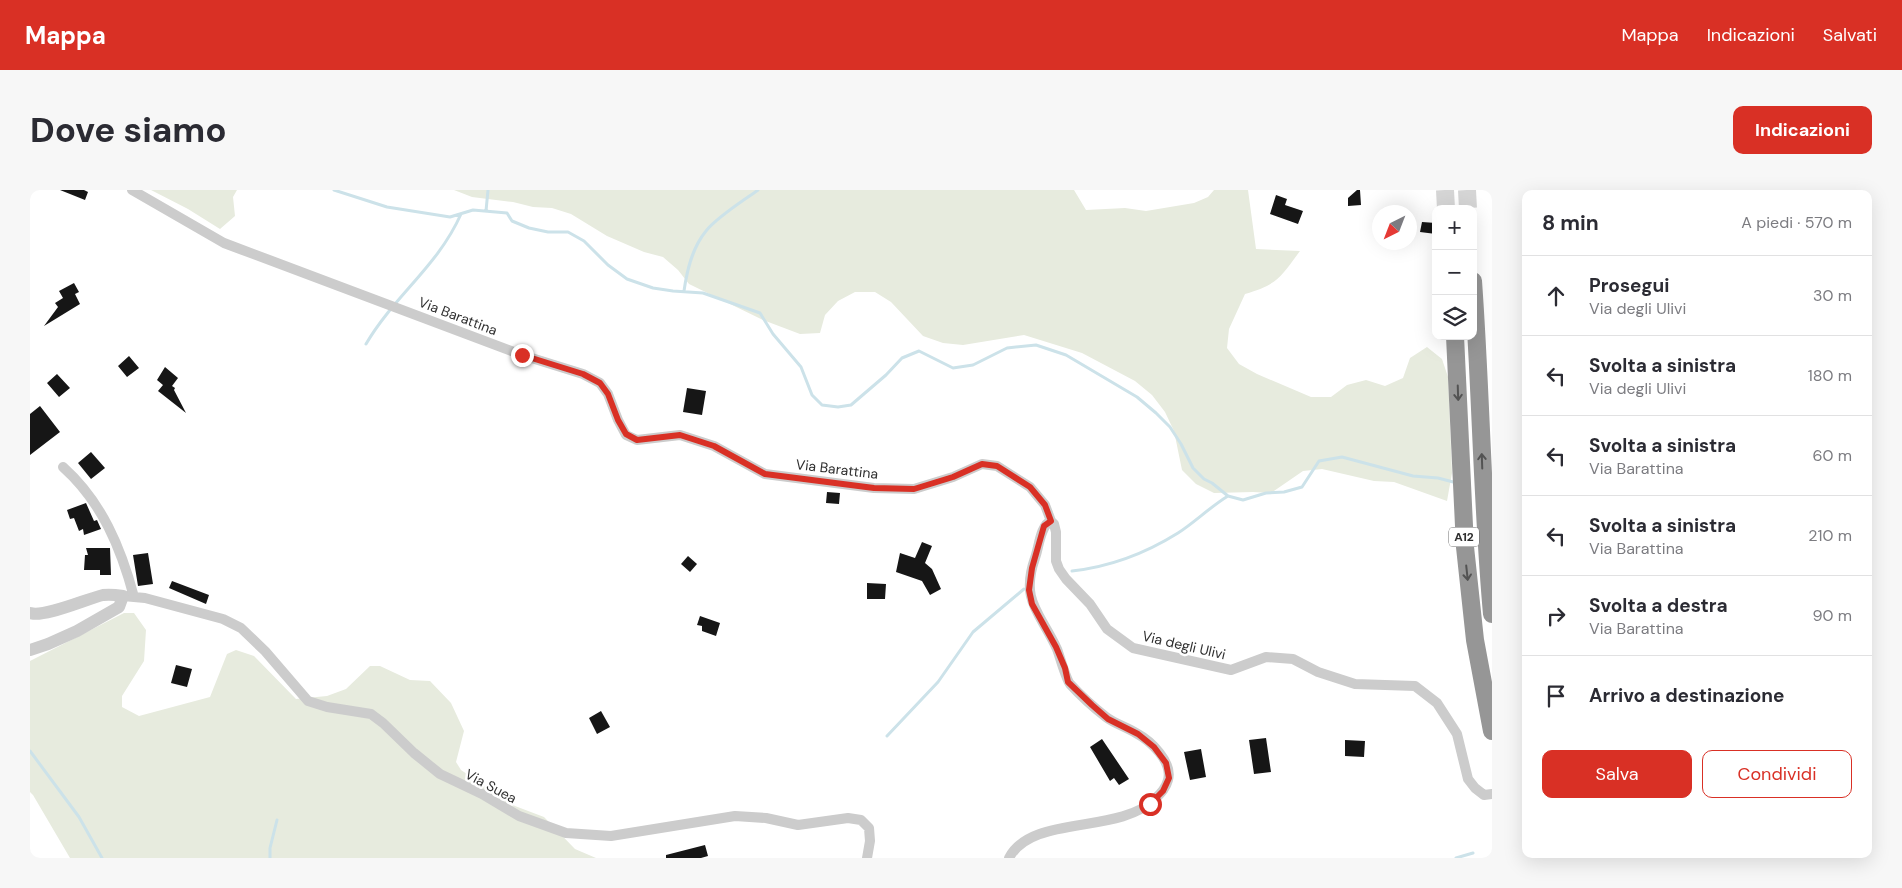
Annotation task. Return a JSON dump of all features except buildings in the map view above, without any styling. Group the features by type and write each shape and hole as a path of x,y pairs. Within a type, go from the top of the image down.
{"highway":[{"name":"A12","path":"1474,295 1478,340 1486,544 1492,614"},
{"name":"A12","path":"1456,340 1464,547 1475,640 1492,729"}],"street":[{"name":"Via Barattina","path":"132,190 224,244 522,355 583,374 600,383 608,394 618,420 626,434 637,440 680,435 714,446 765,474 874,488 914,489 953,477 982,464 997,466 1030,487 1045,505 1051,521"},
{"path":"63,467 82,485 101,512 117,544 129,597"},
{"name":"Via degli Ulivi","path":"1051,521 1056,532 1056,561 1059,569 1090,604 1107,629 1133,648 1232,670 1266,657 1293,659 1318,672 1355,684 1415,686 1436,703 1457,734 1468,779 1484,795 1492,794"},
{"path":"1009,858 1013,851 1027,840 1045,832 1130,815 1150,804 1163,791 1169,778 1166,763 1154,747 1138,734 1103,714 1068,682 1065,668 1056,647 1032,604 1029,590 1032,568 1044,526 1051,521"},
{"path":"30,612 35,614 49,613 63,606 106,594 129,597"},
{"path":"30,650 69,634 119,607 129,597"},
{"name":"Via Suea","path":"129,597 145,598 222,619 241,628 265,651 308,701 327,707 371,714 384,723 414,753 440,774 482,794 519,816 566,833 610,836 735,816 766,818 798,825 848,818 861,820 869,828 870,841 867,858"}],"shaded area":[{"path":"151,190 237,190 233,197 235,216 220,229 188,209"},
{"path":"454,190 1074,190 1086,210 1125,208 1146,211 1194,203 1208,197 1214,190 1248,190 1256,249 1300,251 1283,274 1272,283 1245,294 1229,329 1227,348 1239,364 1257,374 1311,397 1331,397 1347,385 1366,380 1385,386 1403,378 1410,358 1427,347 1442,359 1448,377 1452,473 1447,501 1394,482 1374,481 1322,469 1303,471 1271,493 1214,493 1196,484 1182,470 1174,431 1165,412 1152,395 1135,381 1082,353 1024,335 963,345 943,343 923,336 891,302 875,292 855,292 838,301 825,315 820,333 800,334 763,320 689,284 678,270 663,257 644,252 607,236 571,214 552,208 533,207 513,202 472,197"},
{"path":"124,613 134,613 146,630 144,661 122,696 122,707 139,716 210,697 227,654 236,650 254,656 296,699 327,696 346,689 370,666 380,666 410,680 430,681 451,703 464,731 456,762 461,770 515,806 544,817 575,849 596,858 70,858 30,792 30,661"}],"waterway":[{"path":"334,190 387,207 450,217 473,210 507,213 512,221 529,228 548,232 568,232 584,241 608,265 627,279 653,288 703,293 760,313 773,334 801,367 812,395 822,405 838,407 851,405 886,375 902,358 919,351 953,368 973,365 1007,348 1036,345 1066,355 1137,397 1170,427 1193,468 1204,479 1228,496 1243,500 1266,493 1284,492 1302,487 1319,461 1342,457 1413,476 1438,478 1457,483"},
{"path":"486,211 488,190"},
{"path":"684,291 691,260 697,245 706,231 730,209 758,190"},
{"path":"366,344 389,311 440,250 461,214"},
{"path":"1072,571 1113,562 1153,547 1178,533 1228,496"},
{"path":"887,736 938,682 973,632 1024,589"},
{"path":"30,751 79,817 102,858"},
{"path":"270,858 270,848 277,820"},
{"path":"1456,858 1473,853"}],"tunnel":[{"path":"1445,190 1446,205"},
{"path":"1467,190 1468,205"}],"route":[{"path":"522,355 583,374 600,383 608,394 618,420 626,434 637,440 680,435 714,446 765,474 874,488 914,489 953,477 982,464 997,466 1030,487 1045,505 1051,521 1044,526 1029,578 1032,604 1056,647 1065,668 1068,682 1108,719 1138,734 1154,747 1166,763 1169,778 1163,791 1150,804"}]}
